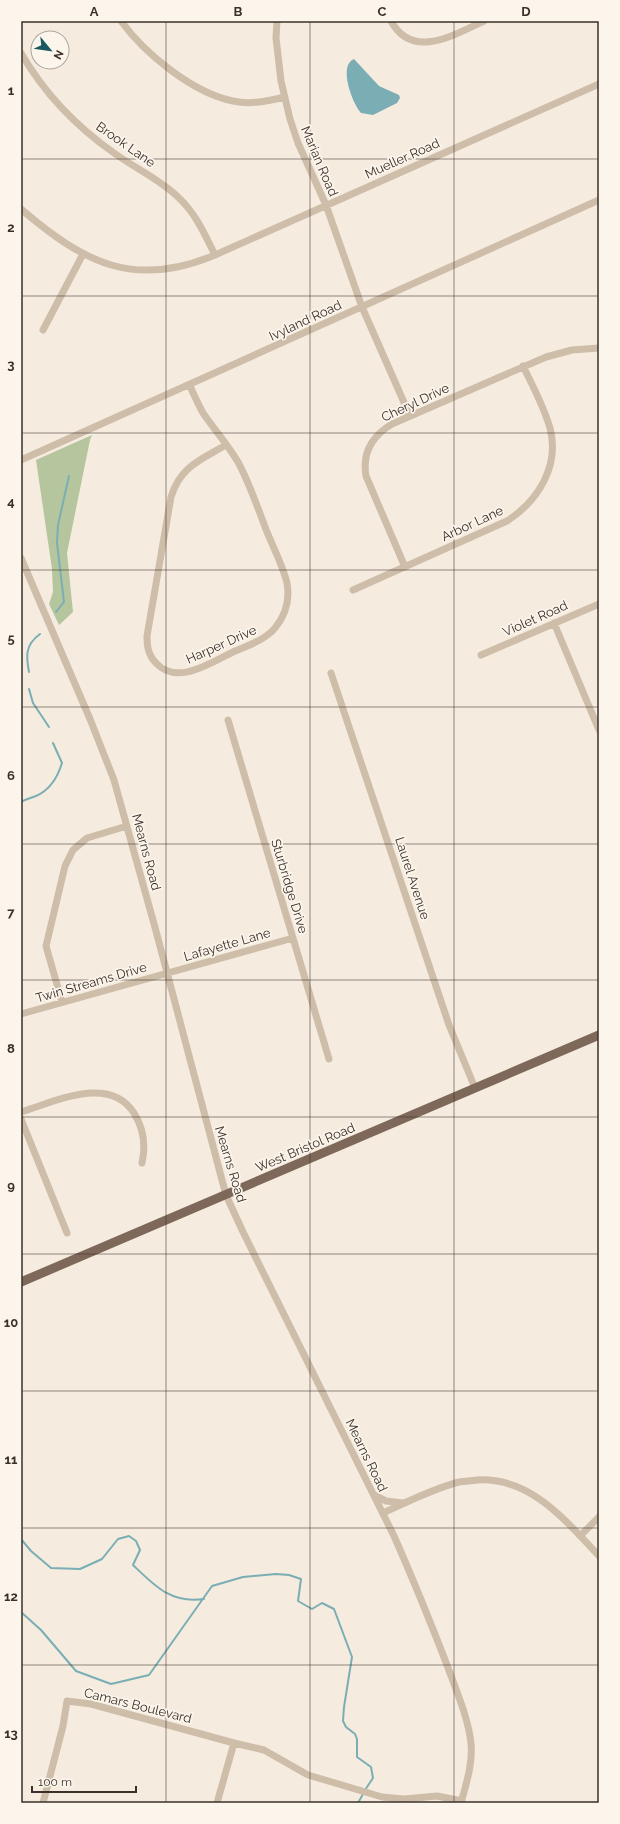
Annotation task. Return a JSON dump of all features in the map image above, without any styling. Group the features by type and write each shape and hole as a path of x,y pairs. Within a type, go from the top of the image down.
{"main road":[{"name":"West Bristol Road","path":"21,1282 599,1035"}],"street":[{"path":"121,21 132,36 153,56 181,76 209,93 228,100 247,103 271,101 285,97"},
{"name":"Marian Road","path":"277,21 279,62 285,97 298,142 326,205 362,307 410,416"},
{"path":"391,21 409,38 422,43 432,42 484,21"},
{"name":"Brook Lane","path":"21,53 45,89 79,126 113,153 155,179 179,198 202,227 215,255"},
{"name":"Mueller Road","path":"21,209 49,231 83,254 110,265 146,270 165,270 177,268 215,255 599,84"},
{"name":"Ivyland Road","path":"21,460 190,386 599,200"},
{"path":"43,330 83,254"},
{"name":"Cheryl Drive","path":"404,567 369,486 364,468 368,450 377,436 392,424 523,366 555,354 572,350 599,348"},
{"name":"Arbor Lane","path":"353,590 507,521 526,507 539,490 548,470 552,454 552,438 548,421 523,366"},
{"name":"Harper Drive","path":"190,386 199,406 238,462 287,583 288,595 286,608 282,619 266,636 198,669 183,673 172,673 161,669 152,659 147,646 147,636 171,497 175,484 183,472 194,463 226,445"},
{"name":"Mearns Road","path":"21,558 110,769 127,826 226,1194 243,1232 383,1513 426,1609 451,1676 467,1725 471,1744 471,1757 461,1802"},
{"name":"Violet Road","path":"481,655 599,604"},
{"path":"554,623 599,730"},
{"name":"Laurel Avenue","path":"331,673 449,1025 475,1088"},
{"name":"Sturbridge Drive","path":"228,720 329,1059"},
{"path":"62,1002 46,946 65,866 73,850 87,838 127,826"},
{"name":"Lafayette Lane","path":"167,973 293,938"},
{"name":"Twin Streams Drive","path":"21,1014 167,973"},
{"path":"21,1112 85,1093 109,1094 116,1097 132,1110 142,1130 144,1148 142,1163"},
{"path":"21,1118 67,1233"},
{"path":"383,1513 436,1490 460,1482 488,1480 511,1484 536,1495 556,1511 599,1556"},
{"path":"374,1495 386,1501 405,1503"},
{"path":"580,1536 599,1517"},
{"name":"Camars Boulevard","path":"43,1803 63,1726 67,1701 91,1704 264,1750 308,1775 382,1797 404,1799 437,1796 461,1802"},
{"path":"217,1803 234,1742"}],"green space":[{"path":"92,435 67,553 73,612 59,625 49,604 53,592 52,569 36,460"}],"water":[{"path":"354,59 379,86 399,95 400,98 397,103 373,115 361,113 357,108 348,84 347,69 349,63"}],"waterway":[{"path":"56,612 64,602 57,543 58,525 69,476"},
{"path":"29,672 27,661 29,647 35,638 40,634"},
{"path":"29,689 33,703 49,727"},
{"path":"21,802 41,793 56,778 62,763 53,743"},
{"path":"21,1539 31,1551 51,1568 80,1569 102,1559 118,1539 129,1536 136,1541 140,1550 133,1565 156,1586 164,1592 182,1599 204,1599"},
{"path":"21,1612 41,1630 76,1671 111,1684 149,1675 212,1586 243,1577 276,1574 289,1575 301,1579 298,1601 312,1609 322,1603 334,1609 352,1657 343,1721 346,1727 355,1734 357,1739 357,1757 371,1767 373,1778 365,1790"},
{"path":"358,1803 363,1794"}]}
